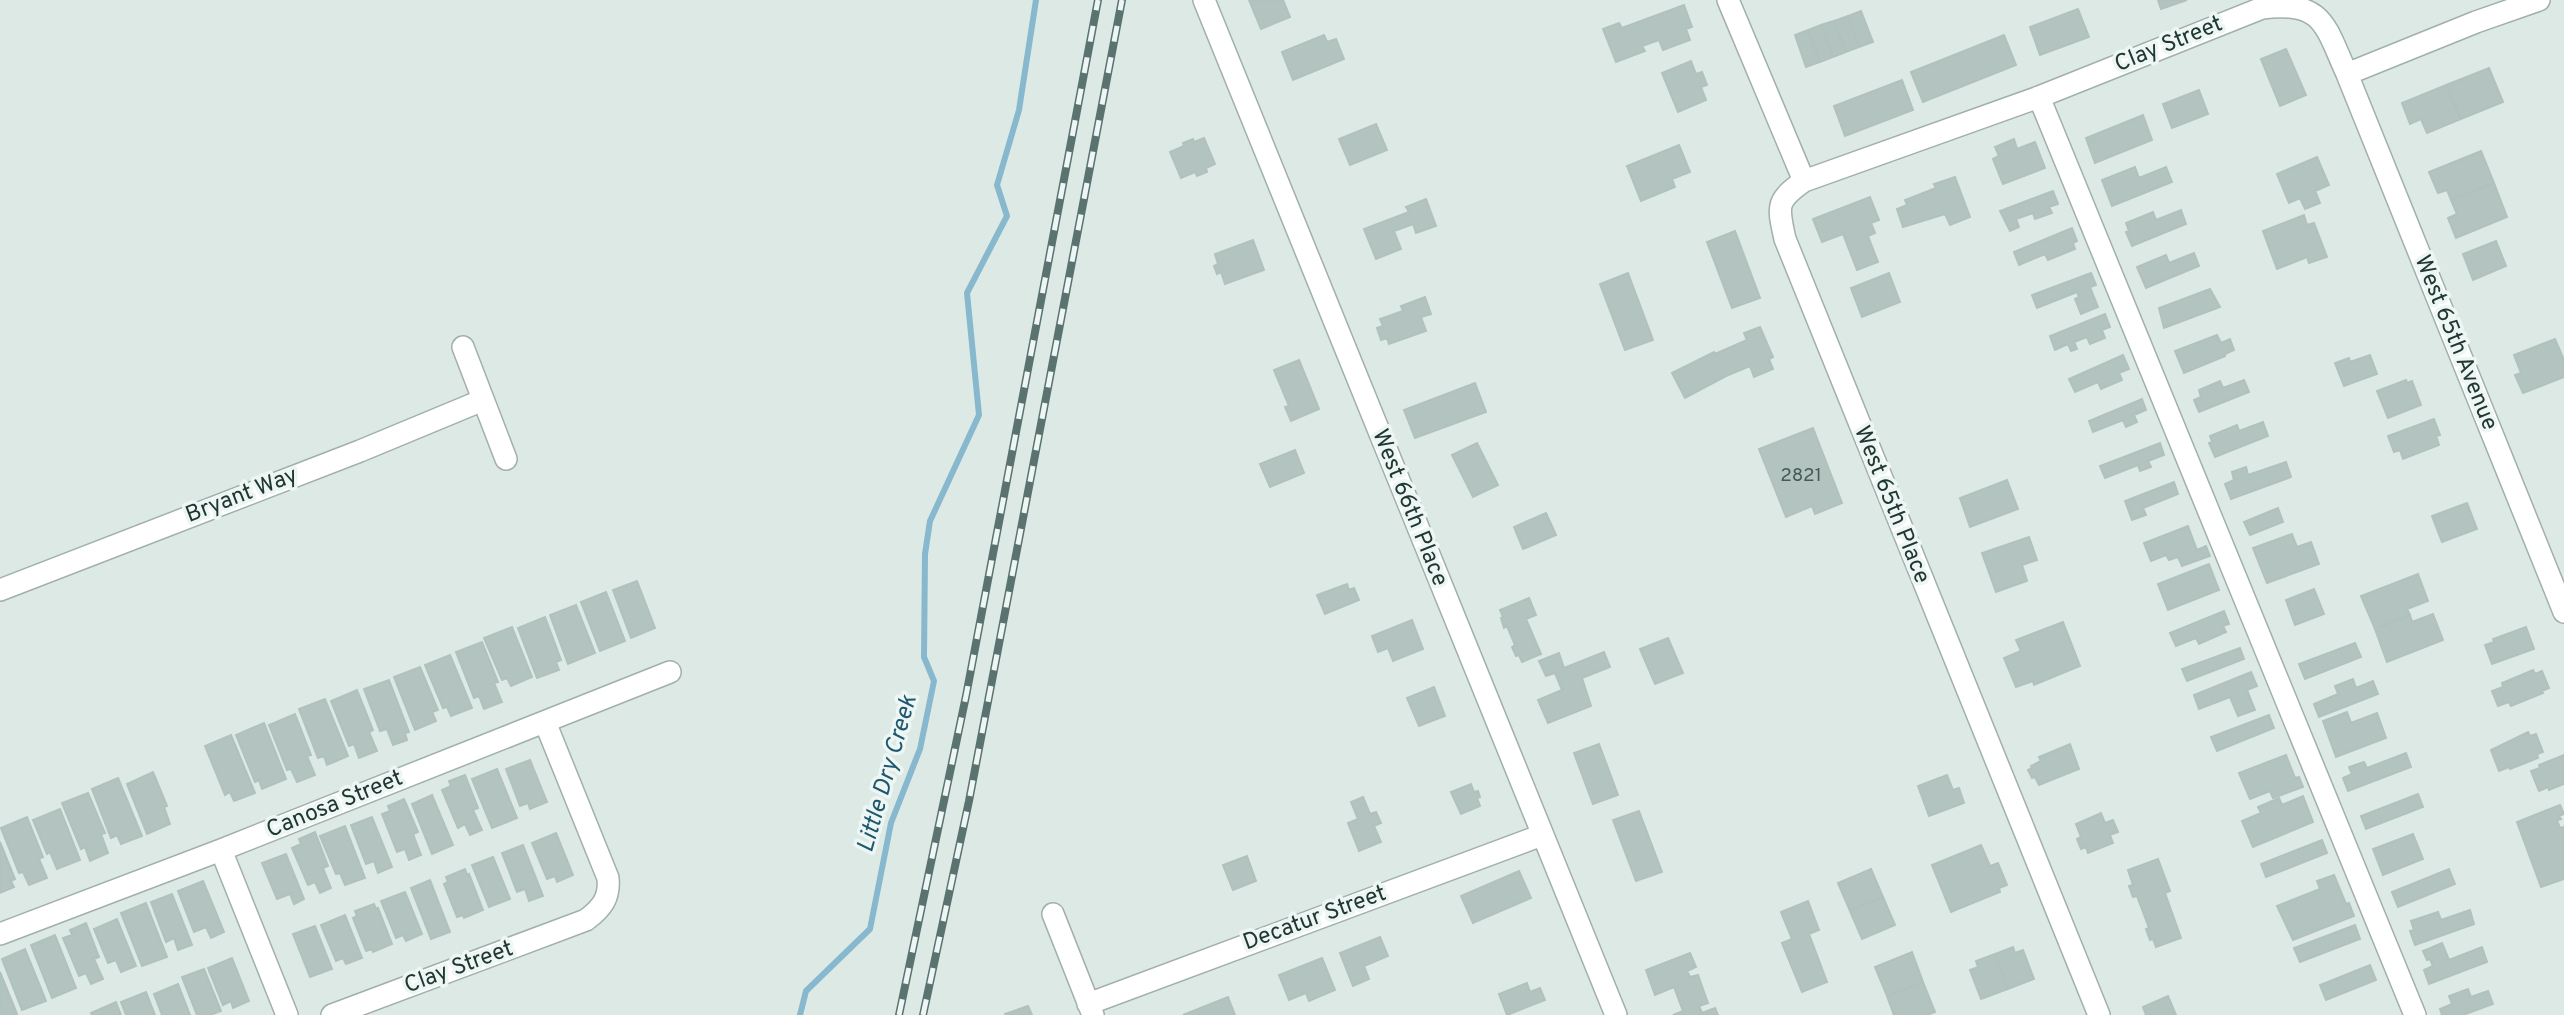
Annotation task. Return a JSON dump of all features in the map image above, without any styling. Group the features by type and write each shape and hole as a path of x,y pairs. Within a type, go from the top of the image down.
{"street":[{"name":"West 66th Place","path":"1204,0 1616,1015"},
{"path":"1728,0 1804,181"},
{"path":"2347,74 2476,22 2539,0"},
{"name":"Clay Street","path":"1804,181 2039,97 2260,4 2294,3 2314,10 2323,20 2347,74"},
{"name":"West 65th Avenue","path":"2347,74 2564,612"},
{"path":"2039,97 2414,1015"},
{"name":"West 65th Place","path":"1804,181 1785,196 1780,205 1785,239 2099,1015"},
{"path":"463,347 506,459"},
{"name":"Bryant Way","path":"0,590 347,456 483,400"},
{"name":"Canosa Street","path":"0,934 221,850 670,672"},
{"name":"Clay Street","path":"332,1015 357,1011 586,919 603,907 609,889 608,878 545,722"},
{"name":"Decatur Street","path":"1091,1009 1542,835"},
{"path":"221,850 287,1015"},
{"path":"1053,914 1091,1009"}],"building":[{"path":"1249,0 1283,0 1290,17 1261,29"},
{"path":"2158,0 2187,0 2161,9"},
{"path":"1684,5 1692,27 1686,29 1690,40 1663,50 1659,40 1642,46 1645,51 1616,62 1603,29 1619,23 1622,28"},
{"path":"2078,9 2089,37 2040,55 2030,27"},
{"path":"1861,11 1873,42 1859,47 1848,16"},
{"path":"1848,16 1859,47 1846,52 1834,21"},
{"path":"1834,21 1846,52 1833,57 1821,25"},
{"path":"1821,25 1833,57 1820,62 1808,30"},
{"path":"1808,30 1820,62 1806,67 1795,35"},
{"path":"1324,35 1327,42 1336,39 1344,59 1293,80 1282,52"},
{"path":"2004,35 2016,65 1923,102 1911,72"},
{"path":"2286,49 2306,95 2280,106 2261,59"},
{"path":"1691,61 1696,74 1702,72 1707,85 1701,87 1706,100 1678,112 1662,73"},
{"path":"2489,68 2503,102 2461,119 2446,85"},
{"path":"1902,80 1913,110 1845,136 1834,106"},
{"path":"2446,85 2461,119 2427,133 2421,119 2410,124 2402,103"},
{"path":"2199,90 2208,114 2172,128 2163,104"},
{"path":"2143,115 2152,140 2095,163 2086,138"},
{"path":"1376,124 1387,150 1350,165 1339,139"},
{"path":"1204,138 1215,164 1206,168 1207,172 1197,176 1195,172 1181,178 1170,152 1184,146 1183,143"},
{"path":"2014,139 2017,149 2035,142 2045,168 2003,184 1993,159 1999,156 1995,147"},
{"path":"1679,145 1690,172 1672,179 1675,187 1641,201 1627,166"},
{"path":"2481,151 2494,183 2451,200 2447,190 2438,193 2429,172"},
{"path":"2317,157 2329,185 2315,191 2320,203 2305,209 2300,198 2289,203 2277,174"},
{"path":"2135,167 2139,178 2166,167 2172,182 2112,206 2102,180"},
{"path":"1955,177 1970,217 1950,225 1945,214 1903,227 1897,209 1907,205 1905,200 1936,188 1934,184"},
{"path":"2494,183 2507,217 2456,238 2448,218 2457,214 2451,200"},
{"path":"2053,191 2058,204 2049,207 2052,213 2035,219 2033,213 2016,219 2019,227 2010,231 2000,211"},
{"path":"1870,197 1879,220 1871,223 1875,233 1868,236 1878,262 1857,270 1843,234 1822,242 1813,219"},
{"path":"1426,199 1436,226 1416,233 1413,224 1394,231 1401,249 1376,259 1364,229 1409,212 1406,207"},
{"path":"2181,210 2186,224 2132,246 2126,232 2129,231 2126,223 2153,212 2156,220"},
{"path":"2304,215 2307,225 2314,223 2327,257 2309,263 2307,257 2277,269 2263,231"},
{"path":"2072,228 2077,241 2073,243 2075,249 2048,260 2045,254 2019,265 2014,252"},
{"path":"1735,231 1760,298 1732,308 1707,242"},
{"path":"1253,240 1264,270 1225,284 1221,272 1217,274 1214,266 1218,264 1215,254"},
{"path":"2496,241 2506,266 2473,280 2463,254"},
{"path":"2194,253 2199,266 2146,288 2137,267 2166,255 2169,263"},
{"path":"1628,273 1653,340 1625,350 1600,284"},
{"path":"1889,273 1900,302 1862,317 1851,288"},
{"path":"2091,273 2096,285 2090,287 2098,307 2081,314 2075,299 2079,297 2077,292 2037,308 2032,295"},
{"path":"2210,289 2220,307 2164,328 2159,308"},
{"path":"1425,297 1431,314 1421,317 1426,331 1389,344 1387,338 1381,340 1377,328 1383,326 1380,319 1403,311 1401,306"},
{"path":"2105,314 2110,327 2102,330 2105,338 2090,344 2087,337 2074,342 2077,349 2071,351 2068,344 2055,350 2050,336"},
{"path":"1760,327 1773,357 1769,359 1773,369 1754,377 1750,366 1685,398 1672,373 1714,352 1715,354 1747,340 1744,333"},
{"path":"2217,335 2221,343 2230,339 2234,350 2184,373 2175,351"},
{"path":"2555,339 2564,360 2564,377 2523,393 2515,375 2521,373 2514,355"},
{"path":"2123,355 2129,369 2119,373 2122,380 2101,389 2098,382 2075,392 2069,379"},
{"path":"2370,355 2377,374 2344,386 2335,363 2349,358 2350,362"},
{"path":"1299,360 1319,409 1291,421 1285,407 1289,406 1274,370"},
{"path":"2244,380 2249,392 2199,412 2194,400 2201,397 2199,390 2220,381 2223,388"},
{"path":"2406,380 2407,383 2412,381 2421,405 2388,418 2377,391"},
{"path":"1475,383 1486,412 1415,438 1404,410"},
{"path":"2142,399 2146,410 2134,415 2137,422 2126,427 2123,420 2093,432 2089,421"},
{"path":"2434,419 2440,435 2436,436 2439,445 2403,459 2400,450 2394,452 2388,436"},
{"path":"2263,422 2268,436 2215,457 2209,443 2212,442 2210,436 2237,425 2239,431"},
{"path":"1813,428 1842,503 1815,514 1812,506 1786,517 1759,449"},
{"path":"1477,443 1498,485 1473,497 1452,455"},
{"path":"2160,443 2164,455 2148,461 2151,467 2140,471 2138,465 2105,478 2100,466"},
{"path":"1295,450 1304,473 1270,487 1260,464"},
{"path":"2286,462 2291,477 2231,499 2225,484 2234,480 2232,472 2246,467 2248,475"},
{"path":"2007,480 2018,509 1970,527 1960,498"},
{"path":"2174,482 2178,494 2143,508 2146,515 2132,520 2125,501"},
{"path":"2467,503 2477,529 2442,542 2432,516"},
{"path":"2278,508 2283,522 2250,535 2244,522"},
{"path":"1546,513 1556,535 1523,549 1514,527"},
{"path":"2188,526 2197,550 2206,546 2210,556 2182,566 2178,557 2169,560 2166,555 2151,561 2144,543"},
{"path":"2292,534 2297,547 2311,542 2319,564 2267,583 2253,548"},
{"path":"2029,537 2037,560 2022,565 2027,581 1996,592 1982,553"},
{"path":"2209,564 2219,590 2168,610 2158,584"},
{"path":"2418,574 2428,601 2407,609 2410,615 2375,629 2361,596"},
{"path":"637,581 655,628 631,638 613,590"},
{"path":"1347,584 1349,590 1354,588 1359,600 1325,614 1317,595"},
{"path":"2314,589 2324,614 2295,625 2286,600"},
{"path":"606,592 625,641 600,651 581,602"},
{"path":"1529,598 1536,615 1526,619 1541,654 1522,662 1512,647 1515,645 1507,626 1504,628 1500,610"},
{"path":"576,605 595,653 568,664 550,615"},
{"path":"2224,611 2229,624 2223,626 2226,632 2199,644 2196,638 2176,646 2170,633"},
{"path":"2433,614 2443,640 2387,662 2375,629 2410,615 2412,622"},
{"path":"545,617 561,660 556,662 559,670 537,678 518,628"},
{"path":"1412,620 1423,649 1393,661 1388,648 1378,652 1372,636"},
{"path":"2063,622 2080,666 2034,685 2033,681 2016,687 2004,658 2021,651 2016,640"},
{"path":"512,627 532,677 511,686 507,678 502,680 484,638"},
{"path":"2526,627 2534,649 2492,664 2485,645 2494,642 2493,639"},
{"path":"1668,638 1683,673 1655,684 1640,649"},
{"path":"482,642 498,682 494,683 502,702 484,709 479,696 474,698 456,652"},
{"path":"2355,643 2361,657 2305,679 2299,664"},
{"path":"2240,648 2244,659 2187,681 2182,669"},
{"path":"1604,652 1610,667 1582,678 1591,706 1548,723 1538,700 1562,690 1555,673 1546,676 1539,661 1559,653 1564,668"},
{"path":"450,655 472,708 451,716 447,707 443,708 425,665"},
{"path":"420,667 438,710 432,712 436,721 415,730 394,677"},
{"path":"2533,670 2535,674 2542,671 2549,688 2511,706 2509,702 2498,706 2492,691 2503,687 2502,683"},
{"path":"2251,672 2257,686 2247,690 2255,710 2238,716 2230,697 2199,709 2194,695"},
{"path":"2353,679 2356,688 2373,681 2378,694 2319,717 2314,704 2338,694 2335,686"},
{"path":"389,680 409,732 405,733 407,740 393,745 387,729 380,731 364,689"},
{"path":"1434,687 1445,716 1419,726 1407,698"},
{"path":"357,690 373,730 369,732 377,751 359,758 354,744 349,746 331,701"},
{"path":"325,699 348,756 327,765 324,756 318,758 299,709"},
{"path":"2347,712 2351,723 2377,713 2386,738 2336,757 2323,721"},
{"path":"295,714 311,755 307,756 315,775 297,782 291,769 287,770 269,725"},
{"path":"2269,715 2274,728 2217,751 2211,737"},
{"path":"264,723 286,779 262,789 259,780 255,782 236,735"},
{"path":"2528,732 2530,736 2536,734 2543,752 2537,754 2538,758 2499,771 2491,750"},
{"path":"231,735 255,793 234,801 230,792 225,795 205,746"},
{"path":"1599,744 1618,795 1593,804 1574,753"},
{"path":"2070,744 2079,769 2039,785 2028,770 2031,766 2041,761 2039,757"},
{"path":"2406,753 2411,767 2348,791 2343,778 2352,774 2349,767 2364,762 2367,768"},
{"path":"2286,755 2295,778 2299,777 2303,787 2273,798 2270,791 2250,799 2239,773"},
{"path":"2564,755 2564,784 2539,791 2531,771"},
{"path":"530,760 547,802 530,809 528,803 520,806 506,769"},
{"path":"497,769 517,818 492,828 472,779"},
{"path":"153,772 167,806 164,807 170,824 147,834 127,784"},
{"path":"465,775 478,808 473,810 482,830 470,835 465,824 458,828 442,790 451,786 449,781"},
{"path":"1947,775 1953,790 1959,788 1964,803 1929,816 1918,786"},
{"path":"118,778 142,836 121,844 117,835 111,838 92,789"},
{"path":"1471,784 1474,792 1478,791 1480,806 1461,814 1451,792"},
{"path":"88,793 105,833 101,834 108,853 90,861 85,847 81,849 62,803"},
{"path":"2418,794 2423,807 2366,829 2361,816"},
{"path":"432,795 453,845 432,854 412,804"},
{"path":"2303,796 2313,822 2253,847 2242,821 2261,813 2258,807 2279,798 2282,805"},
{"path":"1363,797 1370,814 1376,812 1381,823 1374,826 1381,842 1359,851 1348,823 1358,819 1351,802"},
{"path":"404,799 418,832 413,834 421,855 409,860 405,849 397,852 382,814 390,811 388,806"},
{"path":"2560,805 2564,814 2557,820 2560,828 2564,827 2564,879 2541,887 2517,822"},
{"path":"60,809 80,860 57,869 50,852 47,854 33,820"},
{"path":"1639,811 1662,872 1636,881 1613,820"},
{"path":"2101,813 2105,823 2113,820 2118,832 2110,835 2113,843 2088,853 2086,847 2081,849 2077,839 2081,837 2076,824"},
{"path":"27,817 43,857 39,859 47,878 29,885 23,872 19,873 1,828"},
{"path":"372,817 392,867 378,873 374,861 366,864 351,825"},
{"path":"345,826 365,878 345,885 340,873 336,874 320,836"},
{"path":"315,832 328,866 323,868 331,888 320,893 315,882 308,885 292,848 301,844 299,839"},
{"path":"556,833 573,875 557,882 555,876 547,879 532,843"},
{"path":"2413,834 2423,859 2383,875 2373,849"},
{"path":"2322,840 2327,853 2266,877 2261,864"},
{"path":"0,842 15,879 11,881 14,887 0,893"},
{"path":"523,845 543,896 529,901 525,889 517,892 502,853"},
{"path":"1981,845 1990,866 1998,863 2007,885 1999,888 2000,892 1951,912 1932,865"},
{"path":"286,854 304,899 294,904 290,894 277,899 262,863"},
{"path":"1247,856 1256,881 1233,890 1223,865"},
{"path":"493,857 510,899 489,907 472,865"},
{"path":"2158,859 2170,891 2165,893 2181,938 2156,947 2153,939 2150,940 2146,929 2149,928 2137,896 2133,897 2129,886 2133,885 2128,870"},
{"path":"465,869 483,910 464,918 463,915 457,917 444,884 448,882 446,877"},
{"path":"1871,869 1883,897 1850,911 1838,883"},
{"path":"2449,869 2455,884 2398,907 2392,892"},
{"path":"1519,871 1531,898 1473,923 1461,896"},
{"path":"2334,875 2354,916 2293,940 2277,906 2320,889 2317,881"},
{"path":"430,880 450,932 431,939 411,888"},
{"path":"203,881 224,932 211,938 206,927 194,932 178,891"},
{"path":"405,892 422,934 406,941 403,935 396,938 381,901"},
{"path":"172,894 192,945 178,950 174,938 166,942 151,902"},
{"path":"1883,897 1895,925 1862,939 1850,911"},
{"path":"1808,901 1819,930 1809,934 1827,982 1802,992 1782,943 1792,939 1781,912"},
{"path":"146,903 167,957 142,966 121,913"},
{"path":"374,904 392,944 373,952 372,949 366,951 353,918 357,916 355,911"},
{"path":"2470,910 2474,924 2415,945 2410,931 2414,930 2411,921 2438,912 2441,920"},
{"path":"345,915 362,958 346,964 343,958 336,961 321,925"},
{"path":"117,919 136,966 121,972 116,960 108,963 94,929"},
{"path":"86,923 99,957 94,959 103,979 91,984 86,973 79,976 63,938 72,935 70,930"},
{"path":"2355,925 2360,939 2300,962 2294,948"},
{"path":"315,926 332,969 310,977 293,934"},
{"path":"55,935 76,988 52,998 31,945"},
{"path":"1380,937 1388,956 1364,966 1369,979 1353,986 1340,953"},
{"path":"2442,943 2449,960 2482,947 2487,962 2429,984 2424,970 2433,966 2423,951"},
{"path":"2013,947 2015,953 2023,950 2034,979 2008,989 1995,954"},
{"path":"25,949 46,1001 22,1010 2,959"},
{"path":"1912,952 1923,982 1887,996 1875,967"},
{"path":"1690,953 1696,967 1687,971 1690,977 1698,975 1708,1003 1699,1006 1702,1013 1715,1008 1718,1015 1673,1015 1683,1011 1674,987 1655,995 1646,970"},
{"path":"1995,954 2008,989 1981,999 1970,970 1978,967 1976,961"},
{"path":"232,958 249,1001 233,1008 231,1001 223,1005 208,968"},
{"path":"1322,958 1335,990 1309,1001 1306,993 1289,1000 1279,975"},
{"path":"2370,965 2376,980 2326,1000 2320,985"},
{"path":"204,969 221,1011 210,1015 197,1015 182,977"},
{"path":"0,972 17,1014 0,1015"},
{"path":"1923,982 1935,1012 1927,1015 1894,1015 1887,996"},
{"path":"1527,983 1530,992 1540,988 1545,1000 1507,1015 1499,994"},
{"path":"178,984 190,1015 162,1015 154,994"},
{"path":"2468,989 2471,997 2488,991 2493,1004 2463,1015 2442,1015 2440,1009 2452,1004 2449,996"},
{"path":"146,992 155,1015 126,1015 121,1002"},
{"path":"2168,996 2176,1015 2146,1015 2143,1007"},
{"path":"1228,997 1235,1015 1183,1015"},
{"path":"116,1002 121,1015 91,1013"},
{"path":"1028,1006 1032,1015 1005,1015 1005,1014"}],"waterway":[{"name":"Little Dry Creek","path":"800,1015 806,991 870,929 891,823 920,749 934,681 924,657 925,554 930,521 979,415 967,293 1007,216 997,185 1019,110 1036,0"}],"railway":[{"path":"899,1015 966,696 1098,0"},
{"path":"923,1015 969,801 1122,0"}]}
